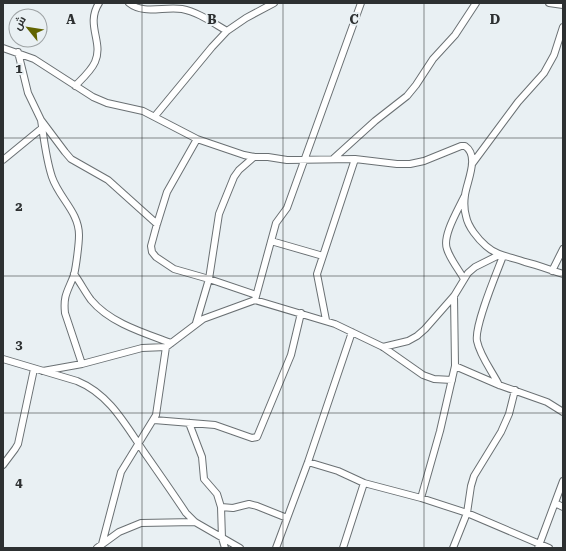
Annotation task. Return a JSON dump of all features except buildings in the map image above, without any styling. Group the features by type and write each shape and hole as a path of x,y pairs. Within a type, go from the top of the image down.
{"street":[{"path":"75,86 92,68 96,60 97,49 93,22 94,11 99,3"},
{"path":"129,3 142,9 182,9 227,31"},
{"path":"155,116 227,31 246,18 274,3"},
{"path":"255,298 276,223 287,208 361,3"},
{"path":"333,159 375,121 407,96 433,59 445,47 462,25 476,3"},
{"path":"549,3 563,6"},
{"path":"472,164 518,102 544,73 554,55 563,27"},
{"path":"3,48 34,58 93,97 107,103 132,107 155,116 197,139 244,155 305,160 355,159 410,164 424,161 461,146 465,146 471,153 472,164 465,194 445,243 447,250 464,279"},
{"path":"18,52 26,89 41,120 71,159 108,180 157,224"},
{"path":"41,120 52,178 77,223 79,236 74,274 65,296 64,305 65,313 82,364"},
{"path":"3,160 42,128"},
{"path":"197,139 170,184 151,246 152,252 156,257 174,269 209,279 255,298 326,320 383,347 423,375 434,379 452,380"},
{"path":"196,323 209,279 219,214 234,177 239,170 254,157"},
{"path":"326,320 317,274 355,159"},
{"path":"465,194 466,217 470,227 486,246 501,255 563,274"},
{"path":"271,242 323,256"},
{"path":"552,270 563,249"},
{"path":"383,347 408,342 417,336 454,296 464,279 475,267 501,255"},
{"path":"499,385 480,350 476,339 478,326 501,255"},
{"path":"74,274 91,300 105,313 122,323 168,345"},
{"path":"421,498 440,431 455,366 454,296"},
{"path":"42,371 82,364 142,348 168,345 196,323 255,298"},
{"path":"154,420 215,425 252,438 257,437 291,355 300,312"},
{"path":"276,548 308,462 352,332"},
{"path":"100,546 121,472 154,420 168,345"},
{"path":"3,359 88,385 102,396 122,419 186,513 195,522 240,548"},
{"path":"455,366 499,385 547,402 563,412"},
{"path":"4,461 16,449 18,444 34,369"},
{"path":"453,548 466,513 474,476 501,432 509,414 515,390"},
{"path":"189,423 202,458 204,479 217,494 221,507 222,538 225,548"},
{"path":"308,462 338,471 364,483 421,498 466,513 539,546 549,548"},
{"path":"539,546 563,481"},
{"path":"343,548 364,483"},
{"path":"555,503 563,507"},
{"path":"221,507 233,508 249,504 287,518"},
{"path":"100,546 119,532 141,523 195,522"}]}
